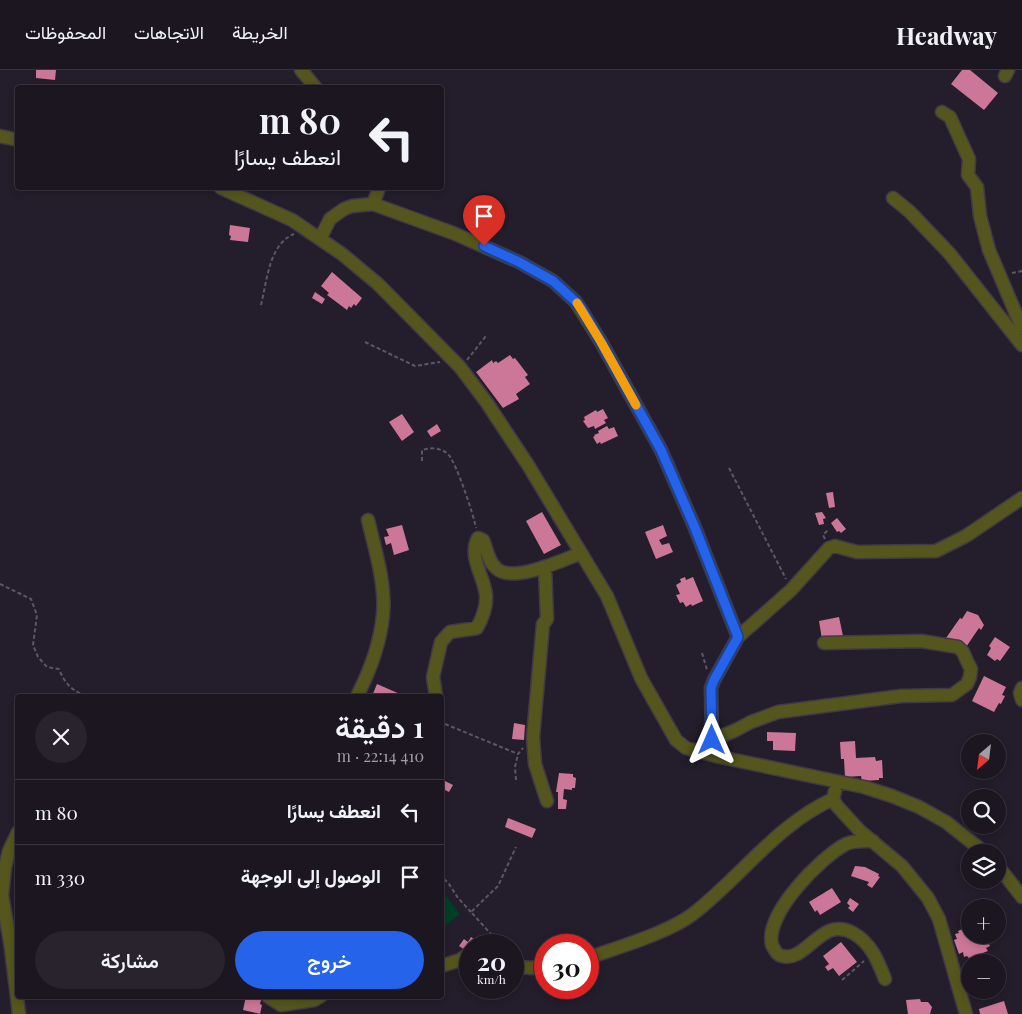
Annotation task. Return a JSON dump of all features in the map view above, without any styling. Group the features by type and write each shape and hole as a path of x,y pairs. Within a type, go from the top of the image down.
{"street":[{"path":"301,70 314,85"},
{"path":"942,112 950,117 969,159 968,176 977,187 980,216 988,250 1022,328"},
{"path":"0,136 15,139"},
{"path":"226,190 274,210 361,268 460,367 487,403 528,465 607,596 641,678 676,740 686,748 720,757 864,787 892,796 919,807 946,822 974,844"},
{"path":"373,204 377,190"},
{"path":"893,198 910,212 950,254 1020,343"},
{"path":"320,239 330,219 344,209 352,206 373,204 454,233 519,262 553,281 576,302 601,342 661,450 695,528 738,637"},
{"path":"712,740 711,688 738,637 791,590 829,548 836,546 857,552 936,551 966,536 1022,498"},
{"path":"358,694 372,666 383,616 378,562 368,520"},
{"path":"436,694 433,677 441,642 450,632 477,628 484,615 486,595 477,569 475,544 478,538 483,540 494,567 504,573 519,574 545,567 582,553"},
{"path":"545,567 547,619 543,624 533,737 535,764 546,801"},
{"path":"704,752 712,740 778,712 901,696 952,695 967,684 970,677 971,669 963,652 958,647 951,645 922,641 824,643"},
{"path":"1022,688 1020,693 1022,700"},
{"path":"837,781 833,799 837,806 850,821 902,866 928,898 939,919 966,1014"},
{"path":"599,954 672,926 692,914 786,827 813,808 833,799"},
{"path":"15,838 5,867 2,895 15,981"},
{"path":"872,841 847,844 811,870 793,891 773,930 771,939 776,952 781,956 790,956 799,952 833,928 845,928 857,935 874,954 885,979"},
{"path":"1006,876 1022,897"},
{"path":"444,965 459,960"},
{"path":"17,999 19,1014"},
{"path":"272,999 281,1004 316,999"}],"path":[{"path":"261,305 273,256 277,249 287,236 305,229"},
{"path":"460,367 486,336"},
{"path":"365,342 415,366 441,361 448,356"},
{"path":"422,461 422,450 427,448 434,447 447,453 475,524 478,538"},
{"path":"729,468 791,590"},
{"path":"0,584 31,599 37,615 33,645 38,656 47,667 59,669 64,680 76,692 81,694"},
{"path":"702,653 708,674 714,680"},
{"path":"445,724 518,754"},
{"path":"516,780 514,767 518,754 533,737"},
{"path":"471,912 498,886 516,847"},
{"path":"444,879 450,884 458,898 491,934"},
{"path":"842,980 874,954"}],"green space":[{"path":"446,896 460,914 444,927 444,897"}],"building":[{"path":"36,70 56,70 55,80 36,78"},
{"path":"962,70 970,70 998,93 984,110 951,84"},
{"path":"230,225 250,228 248,242 230,240"},
{"path":"332,272 362,298 356,306 354,304 351,308 349,306 347,310 327,295 329,293 321,286"},
{"path":"315,292 325,299 322,304 312,298"},
{"path":"510,355 513,359 515,358 528,375 525,377 530,384 516,394 519,399 503,408 476,372 492,360 493,363 496,361 498,363"},
{"path":"603,409 608,418 604,420 606,423 595,429 594,426 588,428 583,421 585,420 584,417 596,410 597,412"},
{"path":"402,414 414,432 402,441 389,422"},
{"path":"437,424 441,431 431,437 427,431"},
{"path":"607,426 609,429 614,427 618,436 597,444 593,437 594,435"},
{"path":"833,492 835,507 829,508 826,493"},
{"path":"542,512 561,545 544,554 526,521"},
{"path":"822,512 826,518 823,519 824,524 819,525 815,513"},
{"path":"837,518 846,529 841,533 837,532 831,523"},
{"path":"402,525 409,550 394,555 391,543 386,545 384,537 389,536 386,529"},
{"path":"663,525 667,536 659,540 662,545 669,543 673,552 656,559 645,532"},
{"path":"685,577 686,580 693,577 703,601 686,607 683,602 680,603 676,595 680,594 676,585 681,582 680,579"},
{"path":"967,611 978,615 984,625 981,630 979,628 964,650 946,638"},
{"path":"839,617 843,636 822,639 819,621"},
{"path":"995,637 1010,647 1000,661 997,659 995,661 987,655 991,648 989,646"},
{"path":"984,676 1006,687 1002,695 1005,696 994,712 972,701"},
{"path":"377,684 400,694 373,694"},
{"path":"514,723 525,725 524,740 512,739"},
{"path":"767,732 796,733 795,751 773,750 773,741 767,741"},
{"path":"855,741 856,758 875,757 876,761 882,760 883,778 862,781 861,776 845,777 844,759 841,759 840,742"},
{"path":"559,773 573,774 573,777 576,778 575,788 572,788 572,790 564,789 563,799 567,800 566,809 558,809 558,792 556,792"},
{"path":"445,781 453,785 449,792 444,790"},
{"path":"508,818 536,829 532,838 505,827"},
{"path":"855,866 865,867 879,874 878,876 880,877 872,888 867,885 869,882 851,876"},
{"path":"832,888 841,902 820,915 817,910 815,912 809,902"},
{"path":"850,898 859,904 853,912 848,908 850,906 847,903"},
{"path":"961,930 961,944 989,944 990,946 986,948 988,951 980,954 963,954 963,952 959,954 954,940 957,939 955,934 959,933 958,931"},
{"path":"841,942 857,962 839,976 833,968 828,971 825,967 829,964 823,956"},
{"path":"245,999 261,1000 260,1014 243,1010"},
{"path":"920,999 921,1002 928,1002 932,1007 930,1014 908,1014 906,1000"},
{"path":"1004,1001 1008,1014 980,1014 979,1009"}],"slow traffic":[{"path":"577,303 636,405"}],"route":[{"path":"484,246 519,262 553,281 576,302 601,342 661,450 695,528 738,637 727,654 711,688 712,740"}]}
